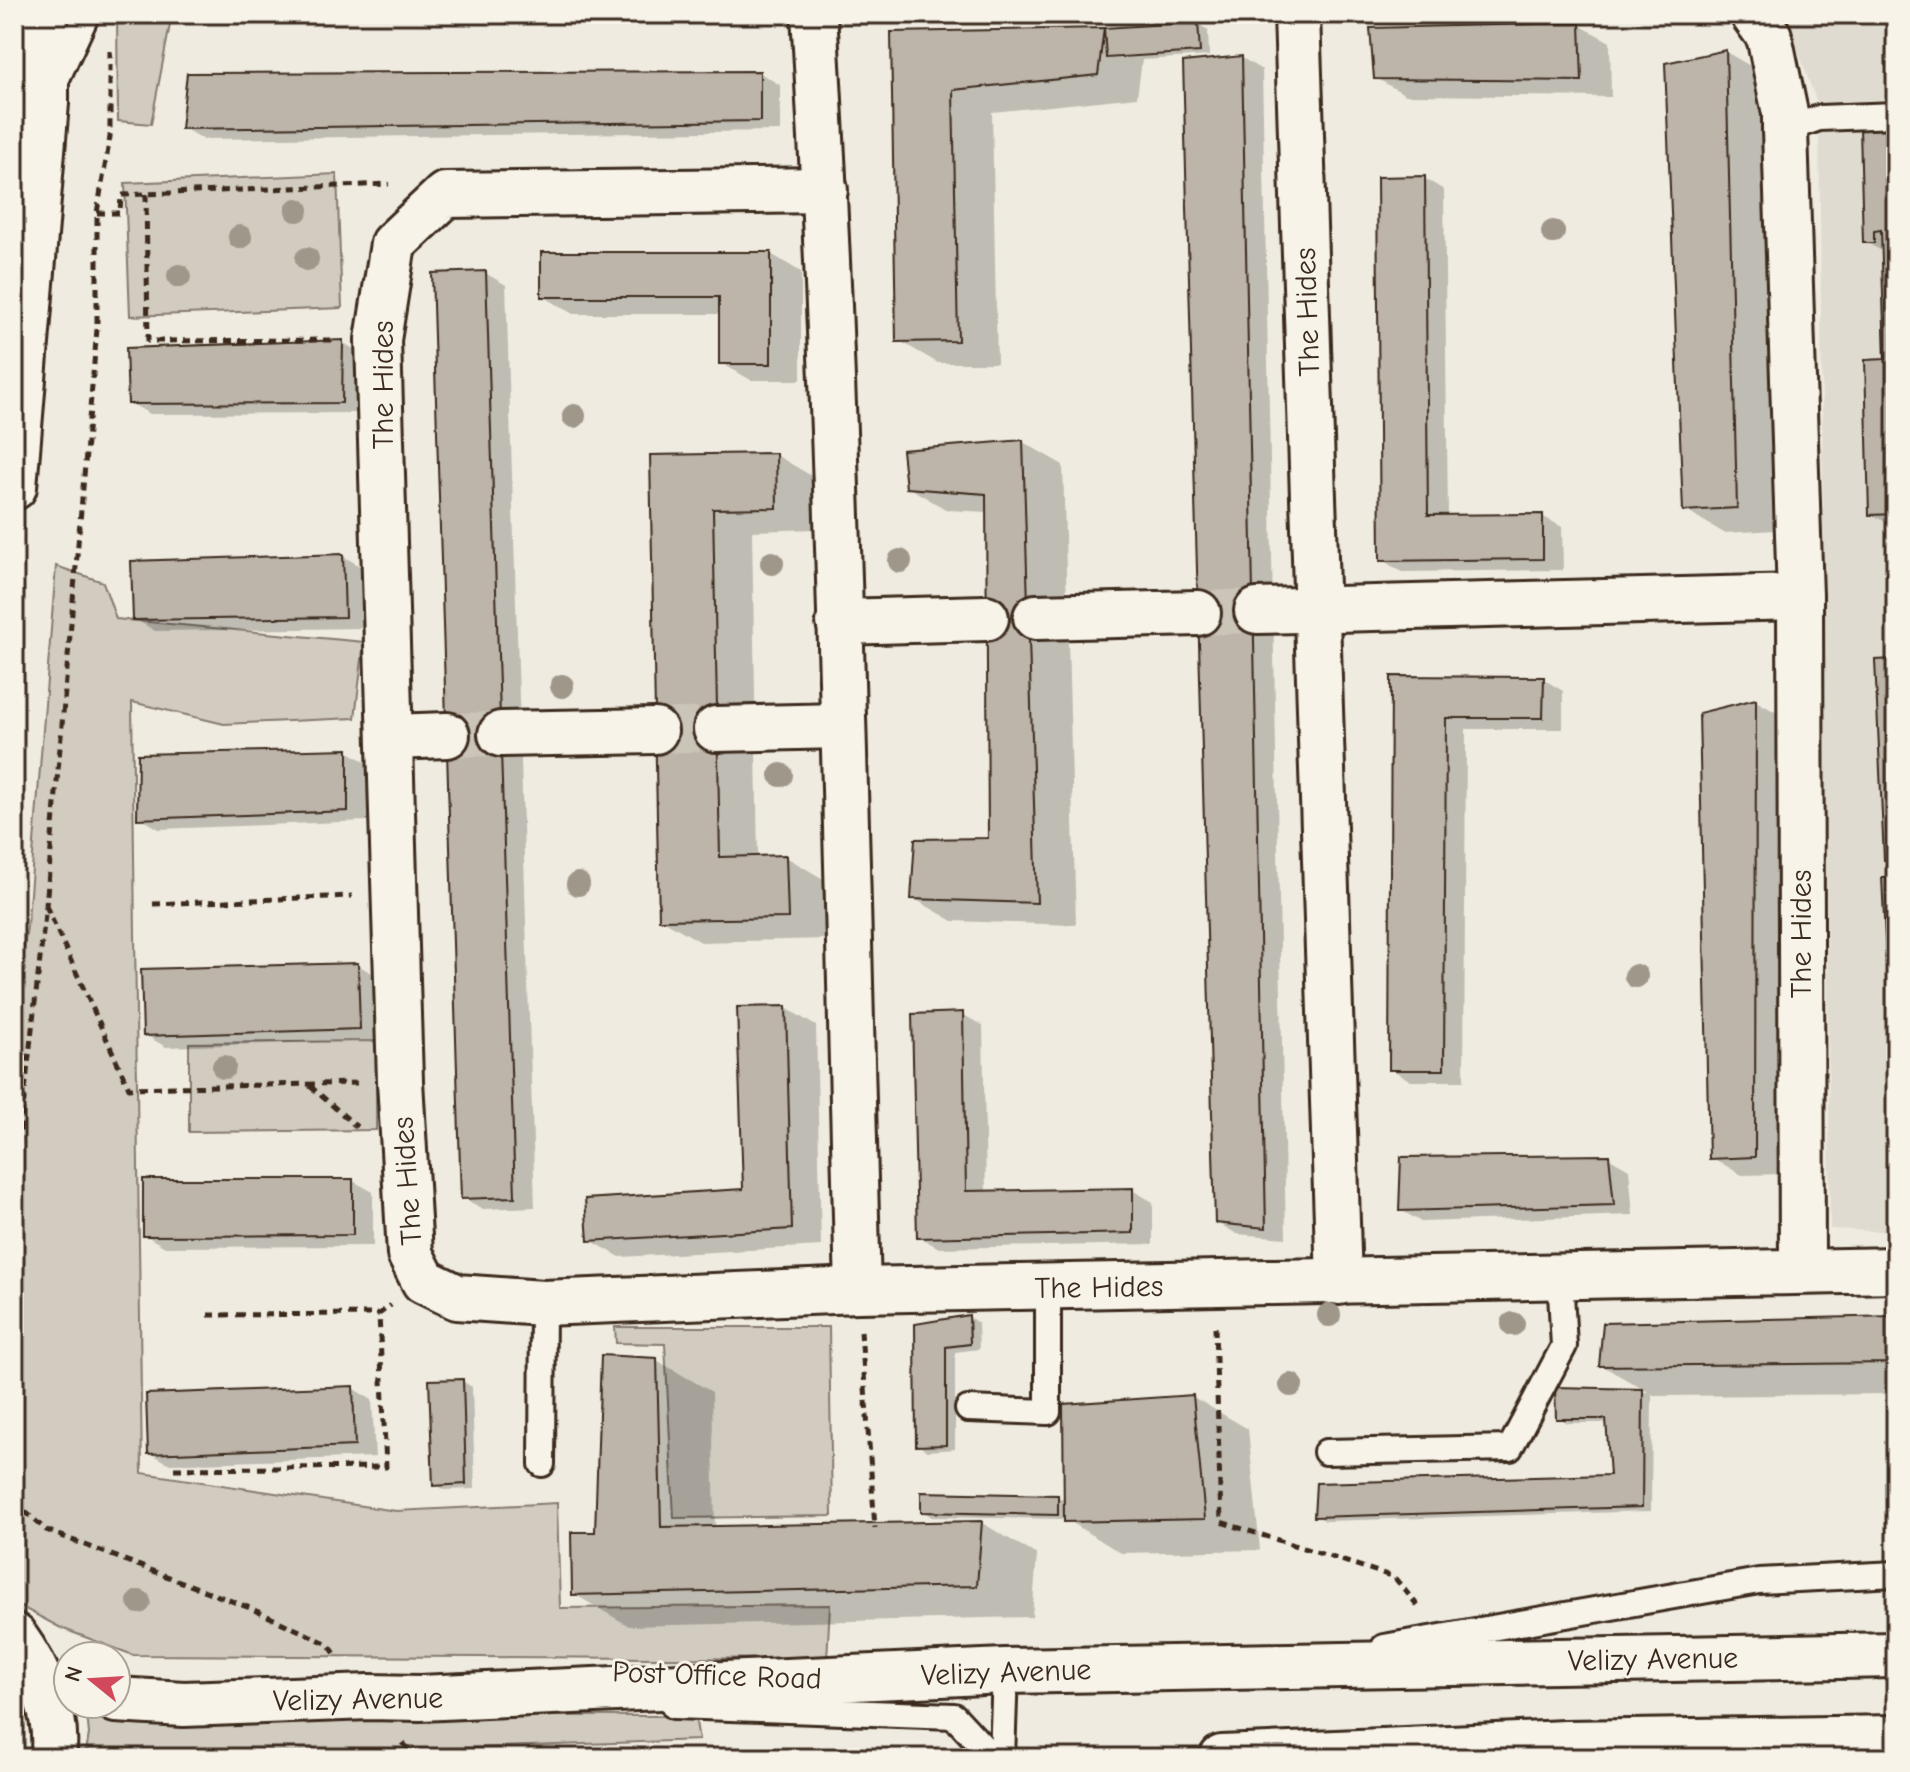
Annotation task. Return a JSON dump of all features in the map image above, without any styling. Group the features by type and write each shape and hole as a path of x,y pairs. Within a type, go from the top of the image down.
{"street":[{"path":"14,487 46,103 46,14"},
{"path":"814,14 825,190 858,1290"},
{"name":"The Hides","path":"1297,14 1339,1282"},
{"name":"The Hides","path":"1753,14 1769,36 1785,113 1800,597 1802,1271"},
{"path":"445,195 825,190"},
{"name":"The Hides","path":"445,195 393,244 378,340 400,1081 410,1254 424,1281 457,1297 543,1303 858,1290 1896,1270"},
{"path":"1257,611 1800,597"},
{"path":"1036,617 1198,613"},
{"path":"839,622 986,618"},
{"path":"716,729 841,726"},
{"path":"501,734 655,731"},
{"path":"392,737 447,735"},
{"path":"22,1647 52,1666"},
{"path":"22,1647 48,1701 53,1758"},
{"name":"Velizy Avenue","path":"132,1701 184,1704 420,1698 1005,1671 1896,1655"},
{"path":"1222,1758 1583,1750 1896,1738"}],"lane":[{"path":"46,103 87,14"},
{"path":"1785,130 1819,118 1896,115"},
{"path":"1326,1452 1510,1448 1564,1346 1560,1276"},
{"path":"968,1409 1048,1412 1048,1288"},
{"path":"542,1464 543,1303"},
{"path":"1275,1666 1759,1581 1896,1574"},
{"path":"1002,1758 1005,1671"},
{"name":"Post Office Road","path":"420,1698 954,1716 993,1758"}],"path":[{"path":"14,1187 46,906 97,329 97,213 110,137 110,45"},
{"path":"97,213 120,213 121,195 406,183 445,195"},
{"path":"146,194 148,341 378,340"},
{"path":"153,904 394,894"},
{"path":"46,906 129,1088 400,1081"},
{"path":"208,1315 379,1314 424,1281"},
{"path":"1214,1284 1221,1522 1394,1577 1419,1607"},
{"path":"858,1290 875,1528"},
{"path":"174,1469 386,1467 379,1314"},
{"path":"14,1502 46,1530 250,1608 328,1644"}],"shaded area":[{"path":"117,14 172,14 151,124 118,121"},
{"path":"1785,14 1896,14 1896,1232 1830,1229 1819,109"},
{"path":"337,174 342,308 130,316 125,183"},
{"path":"56,566 103,582 116,619 364,642 355,718 224,724 132,702 142,1473 396,1511 557,1503 560,1608 830,1605 827,1659 133,1655 132,1640 93,1640 61,1628 14,1603 14,1020 28,919"},
{"path":"376,1041 376,1130 189,1132 189,1043"},
{"path":"615,1327 829,1327 832,1516 674,1518 665,1344 616,1343"},
{"path":"132,1715 695,1716 699,1740 187,1758 85,1758 88,1720 132,1720"}],"building":[{"path":"1198,22 1200,52 1106,58 1104,28"},
{"path":"1580,23 1582,81 1374,79 1370,28"},
{"path":"1104,28 1098,75 953,90 958,341 896,342 891,32"},
{"path":"1726,50 1737,508 1683,511 1665,63"},
{"path":"1242,56 1266,1228 1215,1223 1183,62"},
{"path":"760,71 760,121 181,129 187,73"},
{"path":"1896,126 1896,514 1869,515 1865,360 1885,359 1881,230 1874,231 1874,243 1863,243 1860,127"},
{"path":"1425,176 1428,515 1543,514 1543,559 1380,561 1377,177"},
{"path":"541,252 771,252 771,364 719,364 719,297 541,297"},
{"path":"486,271 515,1197 461,1199 432,273"},
{"path":"343,340 342,403 128,404 126,348"},
{"path":"1023,440 1037,903 911,899 915,839 988,838 986,494 906,488 902,450"},
{"path":"776,453 777,508 713,509 720,857 786,855 788,918 659,920 650,455"},
{"path":"343,554 345,617 133,620 131,561"},
{"path":"1896,659 1896,859 1884,860 1875,660"},
{"path":"1391,676 1544,677 1543,718 1446,718 1444,1070 1389,1070"},
{"path":"1756,699 1755,1157 1709,1159 1699,713"},
{"path":"348,749 348,811 137,819 138,754"},
{"path":"1882,877 1896,877 1896,960 1886,960"},
{"path":"358,963 360,1029 143,1036 141,969"},
{"path":"786,1006 792,1229 588,1241 585,1199 743,1189 737,1007"},
{"path":"963,1012 966,1191 1133,1188 1133,1233 917,1238 912,1014"},
{"path":"1609,1155 1614,1205 1399,1211 1401,1157"},
{"path":"143,1179 353,1179 353,1235 143,1236"},
{"path":"969,1315 970,1344 946,1347 946,1445 916,1446 915,1324"},
{"path":"1896,1316 1896,1363 1599,1366 1603,1323"},
{"path":"601,1355 657,1358 661,1527 982,1521 977,1586 572,1595 571,1532 595,1532"},
{"path":"463,1379 466,1484 433,1486 429,1380"},
{"path":"353,1386 355,1446 148,1454 146,1394"},
{"path":"1555,1387 1643,1389 1642,1507 1314,1517 1316,1483 1610,1475 1606,1419 1556,1419"},
{"path":"1193,1395 1205,1519 1064,1522 1063,1404"},
{"path":"921,1492 1058,1495 1058,1515 921,1512"}],"tunnel":[{"path":"1198,613 1257,611"},
{"path":"655,731 716,729"},
{"path":"447,735 501,734"}]}
